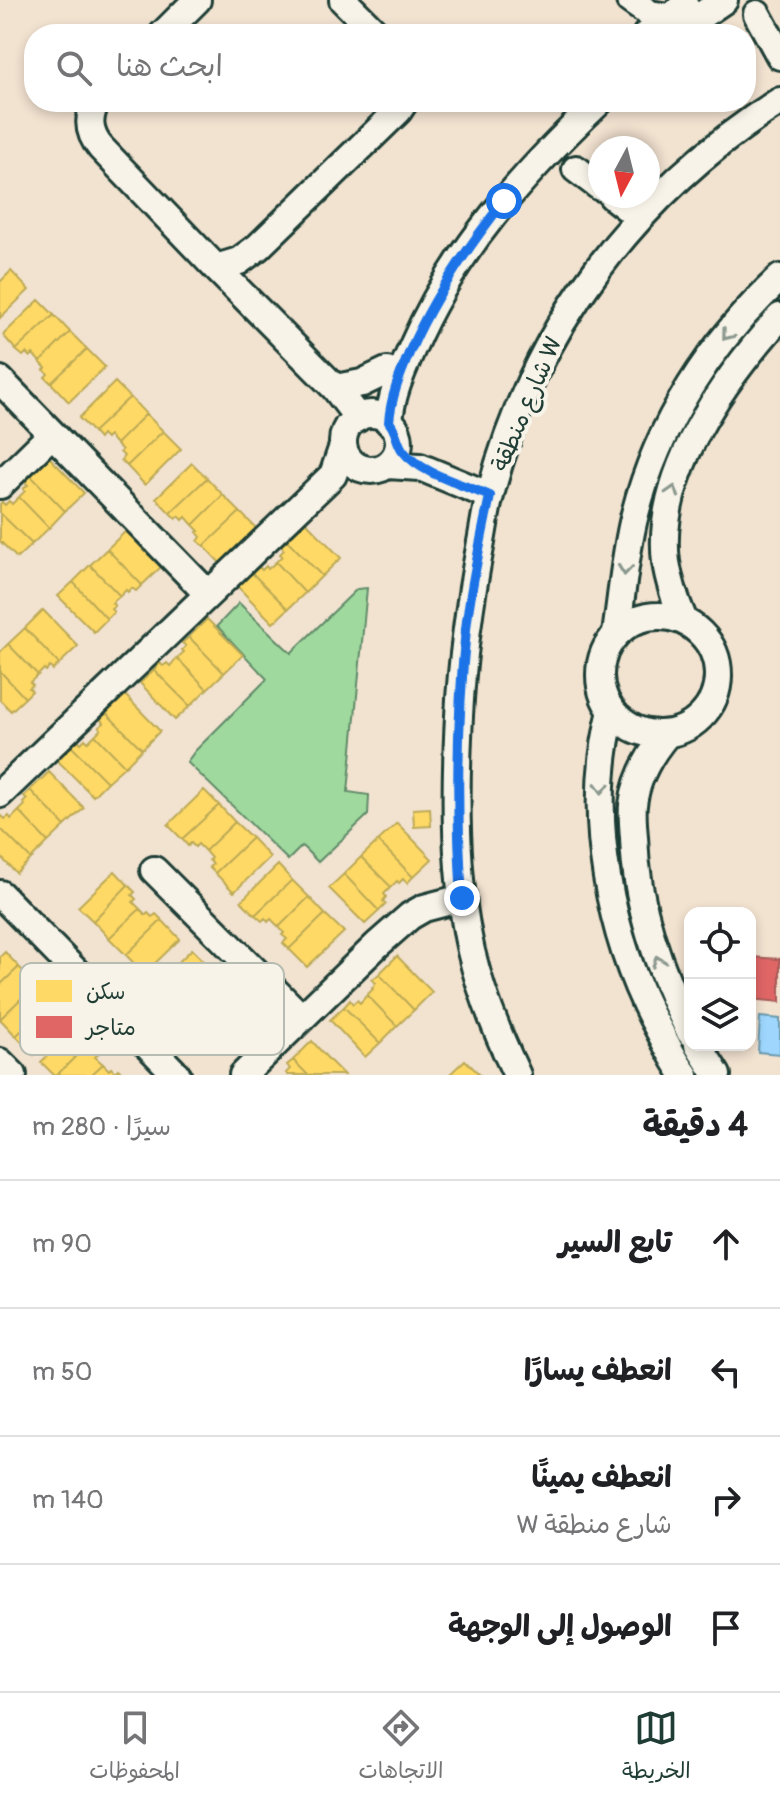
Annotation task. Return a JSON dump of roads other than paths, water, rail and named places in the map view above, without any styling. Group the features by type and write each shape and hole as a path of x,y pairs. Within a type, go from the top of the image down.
{"street":[{"path":"173,24 197,0"},
{"path":"343,0 367,24"},
{"path":"673,24 695,0"},
{"path":"675,24 724,0"},
{"path":"632,2 668,24"},
{"path":"632,2 639,24"},
{"path":"757,14 780,56"},
{"name":"شارع منطقة W","path":"517,1075 486,1002 471,951 462,898 457,799 467,626 490,496 509,435 541,362 599,266 639,217 700,158 780,101"},
{"path":"91,112 91,131 95,140 216,268 380,433 420,467 490,496"},
{"path":"216,268 239,261 258,247 397,112"},
{"path":"333,475 360,468 376,470 387,371 407,322 432,275 461,231 494,190 568,112"},
{"path":"380,433 394,389 421,327 473,240 504,201 589,112"},
{"path":"576,169 588,178"},
{"path":"627,208 639,217"},
{"path":"251,303 251,275 258,247"},
{"path":"616,634 626,556 636,512 658,445 692,383 720,342 754,302 780,278"},
{"path":"684,621 672,592 666,561 665,530 670,499 700,427 723,388 750,350 780,317"},
{"path":"335,388 362,383 387,371"},
{"path":"0,380 208,594"},
{"path":"0,794 333,475 343,438 351,423 380,433"},
{"path":"0,485 52,434"},
{"path":"343,446 349,459 360,468"},
{"path":"655,616 684,621 699,631 717,660 719,677 716,693 709,708 684,729 667,734 637,730 612,711 604,697 600,680 606,648 616,634 641,619 655,616"},
{"path":"612,711 602,793 603,846 610,900 624,951 643,1001 685,1075"},
{"path":"667,734 654,750 637,786 633,807 634,853 641,901 653,947 684,1020"},
{"path":"154,870 247,963"},
{"path":"0,894 67,963"},
{"path":"284,1035 410,916 424,908 462,898"},
{"path":"284,1000 302,1018"},
{"path":"702,1051 717,1075"},
{"path":"157,1055 177,1075"},
{"path":"243,1075 264,1055"},
{"path":"0,1062 13,1075"}],"water":[{"path":"760,1017 780,1019 780,1054 758,1052"}]}
